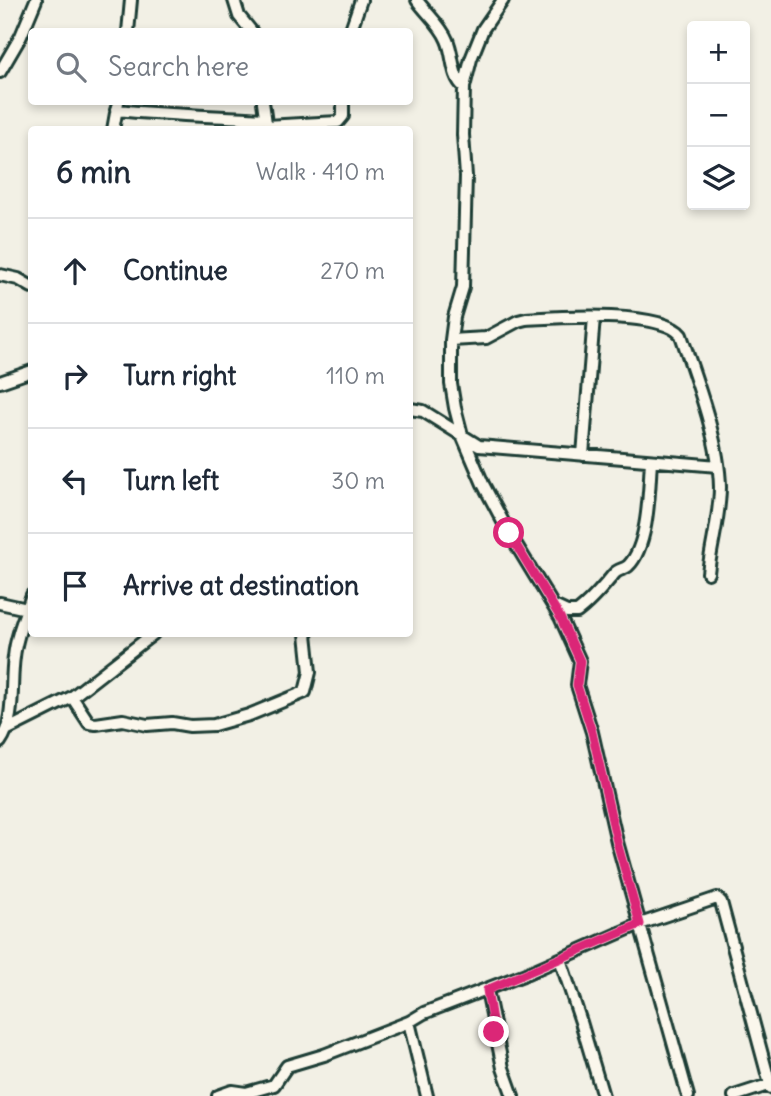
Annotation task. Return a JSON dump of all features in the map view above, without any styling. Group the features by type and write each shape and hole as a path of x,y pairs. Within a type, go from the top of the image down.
{"street":[{"path":"0,72 21,36 36,0"},
{"path":"128,28 131,0"},
{"path":"234,0 239,16 249,28"},
{"path":"351,28 360,0"},
{"path":"417,0 445,35 455,75 464,87"},
{"path":"503,0 483,29 464,87 466,176 463,287 454,317 451,340 451,384 462,435 509,533 553,606 580,661 577,685 592,732 617,842 688,1096"},
{"path":"263,105 266,125"},
{"path":"114,126 117,106 171,115 198,114 266,125 338,122 343,116 343,105"},
{"path":"0,275 18,279 28,285"},
{"path":"451,340 486,338 526,319 594,317 650,320 676,329 681,335 700,391 718,466 718,507 708,573"},
{"path":"583,455 594,317"},
{"path":"0,382 28,372"},
{"path":"413,409 423,411 479,446 718,466"},
{"path":"553,606 567,612 577,612 602,591 616,572 629,563 640,541 651,461"},
{"path":"0,603 27,609"},
{"path":"0,742 9,716 14,657 28,606"},
{"path":"6,730 72,697 149,637"},
{"path":"72,697 89,723 123,720 147,725 214,724 248,715 305,692 310,672 306,637"},
{"path":"0,708 9,716"},
{"path":"218,1096 246,1093 274,1085 287,1066 324,1055 409,1022 424,1013 487,990 640,924 717,898 721,902 771,1085 734,1096"},
{"path":"560,959 582,1022 603,1096"},
{"path":"487,990 503,1068 513,1096"},
{"path":"409,1022 427,1096"}],"route":[{"path":"494,1032 487,990 640,924 617,842 592,732 577,685 580,661 576,649 560,617 509,533"}]}
